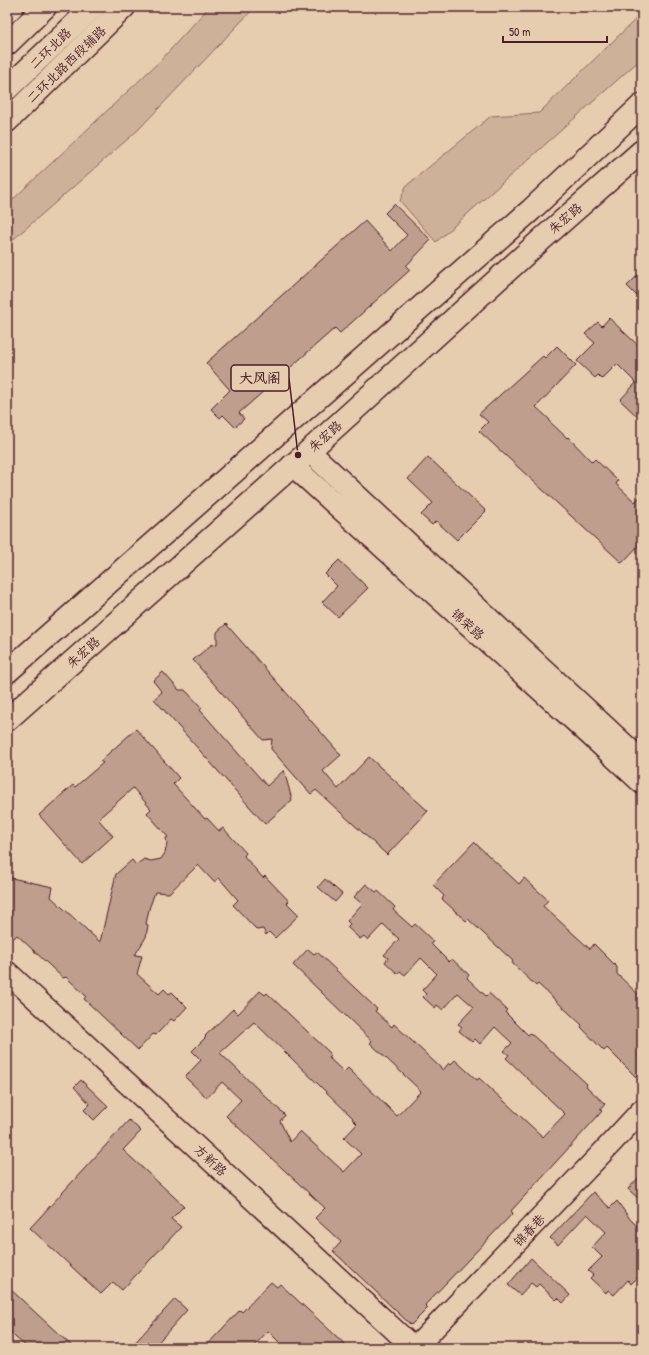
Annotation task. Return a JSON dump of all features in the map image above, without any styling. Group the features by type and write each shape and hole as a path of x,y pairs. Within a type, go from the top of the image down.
{"main road":[{"path":"7,12 12,7"},
{"path":"7,44 45,7"},
{"name":"二环北路","path":"7,89 93,7"},
{"name":"二环北路西段辅路","path":"7,121 124,7"},
{"path":"7,672 531,210 642,105"},
{"name":"朱宏路","path":"7,720 642,151"}],"street":[{"name":"锦荣路","path":"309,451 642,761"},
{"name":"锦荣路","path":"292,465 642,783"},
{"name":"方新路","path":"7,972 415,1348"},
{"name":"锦春巷","path":"415,1348 642,1110"}],"shaded area":[{"path":"209,7 255,7 138,130 7,245 7,205 161,60"},
{"path":"642,13 642,58 436,242 400,201 406,186 491,116 539,113"}],"building":[{"path":"394,204 431,240 406,266 410,270 340,333 335,328 239,413 244,419 235,427 223,415 220,418 211,409 230,390 206,363 365,221 392,251 407,235 385,213"},
{"path":"642,271 642,301 627,286"},
{"path":"609,318 642,349 642,421 620,400 636,383 617,364 602,379 598,375 595,378 577,361 595,343 585,334 598,322 602,326"},
{"path":"557,346 576,365 536,407 592,462 595,459 618,481 616,484 635,502 642,494 642,542 622,563 479,431 488,422 479,414 543,356 545,358"},
{"path":"428,457 486,511 457,540 436,521 432,525 421,515 433,503 408,479"},
{"path":"339,560 368,588 338,617 322,602 337,586 325,574"},
{"path":"226,624 341,755 323,771 338,789 369,757 428,811 387,855 316,790 311,794 271,749 272,739 263,740 193,660 211,645 217,644 217,632"},
{"path":"163,672 179,690 185,690 202,708 200,710 267,786 284,770 292,800 265,824 154,699 162,692 153,681"},
{"path":"136,729 179,778 173,784 205,819 207,818 219,831 223,828 246,853 244,856 263,878 265,876 289,901 287,903 299,915 275,938 269,932 266,935 263,929 257,930 233,905 238,900 219,878 214,882 198,865 169,893 155,892 146,924 148,925 146,937 135,955 142,956 137,974 159,994 164,989 169,994 172,992 187,1007 174,1021 171,1019 156,1035 153,1034 138,1050 84,999 86,996 66,977 63,978 17,935 14,938 7,932 7,877 53,887 51,897 100,942 116,874 132,860 136,865 144,859 151,861 161,859 165,853 167,844 166,838 168,837 147,813 151,809 133,788 98,819 113,836 82,864 39,815 73,785 75,787 103,763 100,761"},
{"path":"474,842 519,884 524,878 548,900 543,906 590,949 594,944 617,967 617,974 642,998 642,1071 636,1077 607,1048 604,1051 581,1027 582,1025 538,984 536,986 512,963 513,961 468,919 466,921 442,899 444,896 433,885"},
{"path":"325,879 342,894 335,902 318,887"},
{"path":"366,884 376,892 378,891 395,907 393,910 412,927 415,924 433,941 431,944 449,962 452,959 469,975 467,978 486,996 489,993 507,1010 505,1012 528,1035 530,1033 575,1073 605,1104 597,1117 511,1211 513,1213 425,1305 428,1308 411,1325 333,1251 341,1242 315,1218 325,1208 226,1116 241,1100 222,1082 207,1098 185,1077 201,1060 192,1051 206,1037 205,1036 233,1009 238,1014 260,991 265,995 267,993 331,1054 328,1057 344,1072 348,1068 397,1116 421,1091 370,1043 372,1041 293,965 308,949 314,954 317,952 377,1009 375,1011 392,1027 394,1024 443,1070 449,1063 450,1065 455,1060 477,1080 479,1078 543,1137 565,1114 506,1058 509,1055 504,1051 512,1043 495,1027 480,1044 475,1039 472,1042 459,1031 462,1027 458,1024 474,1007 458,993 443,1010 437,1005 435,1008 423,997 426,994 422,990 437,974 421,958 405,975 400,971 398,974 385,962 388,958 384,955 399,939 383,924 368,940 364,936 360,939 347,927 350,924 347,921 362,904 354,897","holes":["254,1022 353,1118 352,1119 357,1124 344,1138 361,1154 344,1172 300,1131 290,1142 280,1121 285,1115 220,1053"]},
{"path":"81,1080 108,1106 94,1120 84,1110 90,1104 74,1087"},
{"path":"129,1120 141,1131 123,1150 184,1206 171,1219 181,1227 122,1290 113,1282 101,1294 30,1228"},
{"path":"642,1174 642,1202 628,1189"},
{"path":"593,1192 610,1208 617,1201 630,1219 642,1231 642,1273 631,1284 628,1280 614,1295 608,1290 606,1293 590,1278 593,1275 588,1271 602,1257 592,1247 606,1232 587,1214 558,1245 550,1238"},
{"path":"531,1258 570,1295 563,1303 558,1298 556,1300 539,1284 536,1287 531,1283 520,1295 508,1285"},
{"path":"271,1282 277,1287 280,1284 349,1348 285,1348 268,1331 252,1348 204,1348 240,1310 242,1312"},
{"path":"7,1286 74,1348 28,1348 16,1338 7,1329"},
{"path":"175,1299 187,1310 153,1348 130,1348"}],"place":[{"name":"大风阁","path":"298,455"}]}
